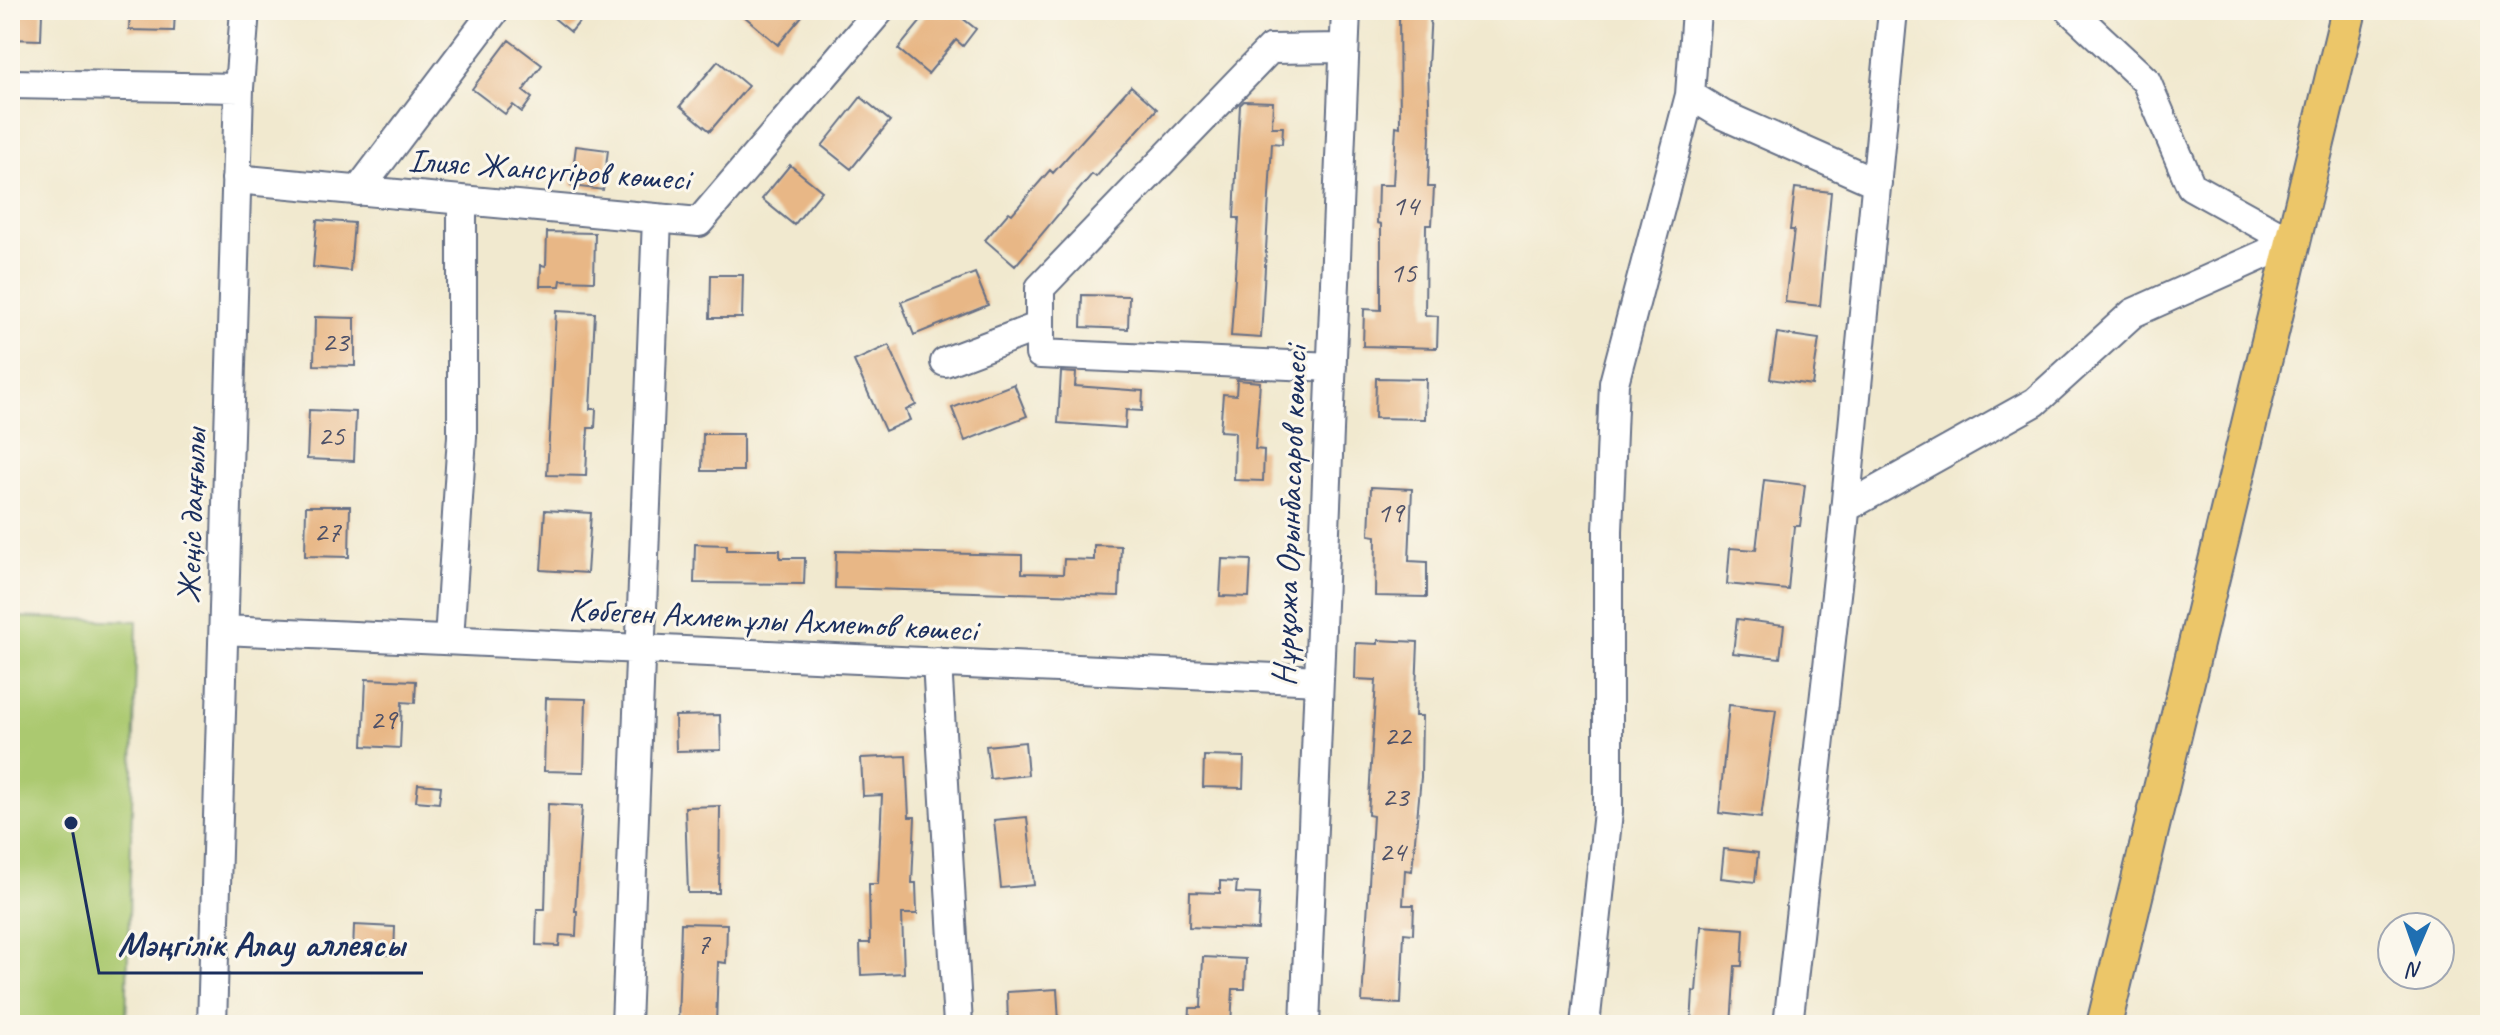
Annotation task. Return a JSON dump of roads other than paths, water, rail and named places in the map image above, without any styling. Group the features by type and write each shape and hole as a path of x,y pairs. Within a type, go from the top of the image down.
{"main road":[{"path":"2104,1025 2349,10"}],"street":[{"name":"Жеңіс даңғылы","path":"212,1025 236,179 245,10"},
{"name":"Ілияс Жансүгіров көшесі","path":"358,191 495,10"},
{"name":"Ілияс Жансүгіров көшесі","path":"236,179 699,222 880,10"},
{"name":"Нұрқожа Орынбасаров көшесі","path":"1305,1025 1346,10"},
{"path":"1585,1025 1608,812 1608,531 1614,383 1690,95 1696,10"},
{"path":"1788,1025 1845,508 1893,10"},
{"path":"2070,10 2146,81 2191,186 2292,242"},
{"path":"1332,367 1040,354 1040,288 1270,49 1344,48"},
{"path":"10,84 239,88"},
{"path":"1690,95 1723,115 1877,183"},
{"path":"449,640 462,436 462,200"},
{"path":"626,1025 657,218"},
{"path":"1845,508 2035,402 2133,313 2292,242"},
{"path":"945,362 1040,326"},
{"name":"Көбеген Ахметұлы Ахметов көшесі","path":"224,630 1319,680"},
{"path":"937,662 958,1025"}],"place":[{"name":"Мәңгілік Алау аллеясы","path":"71,823"}]}
